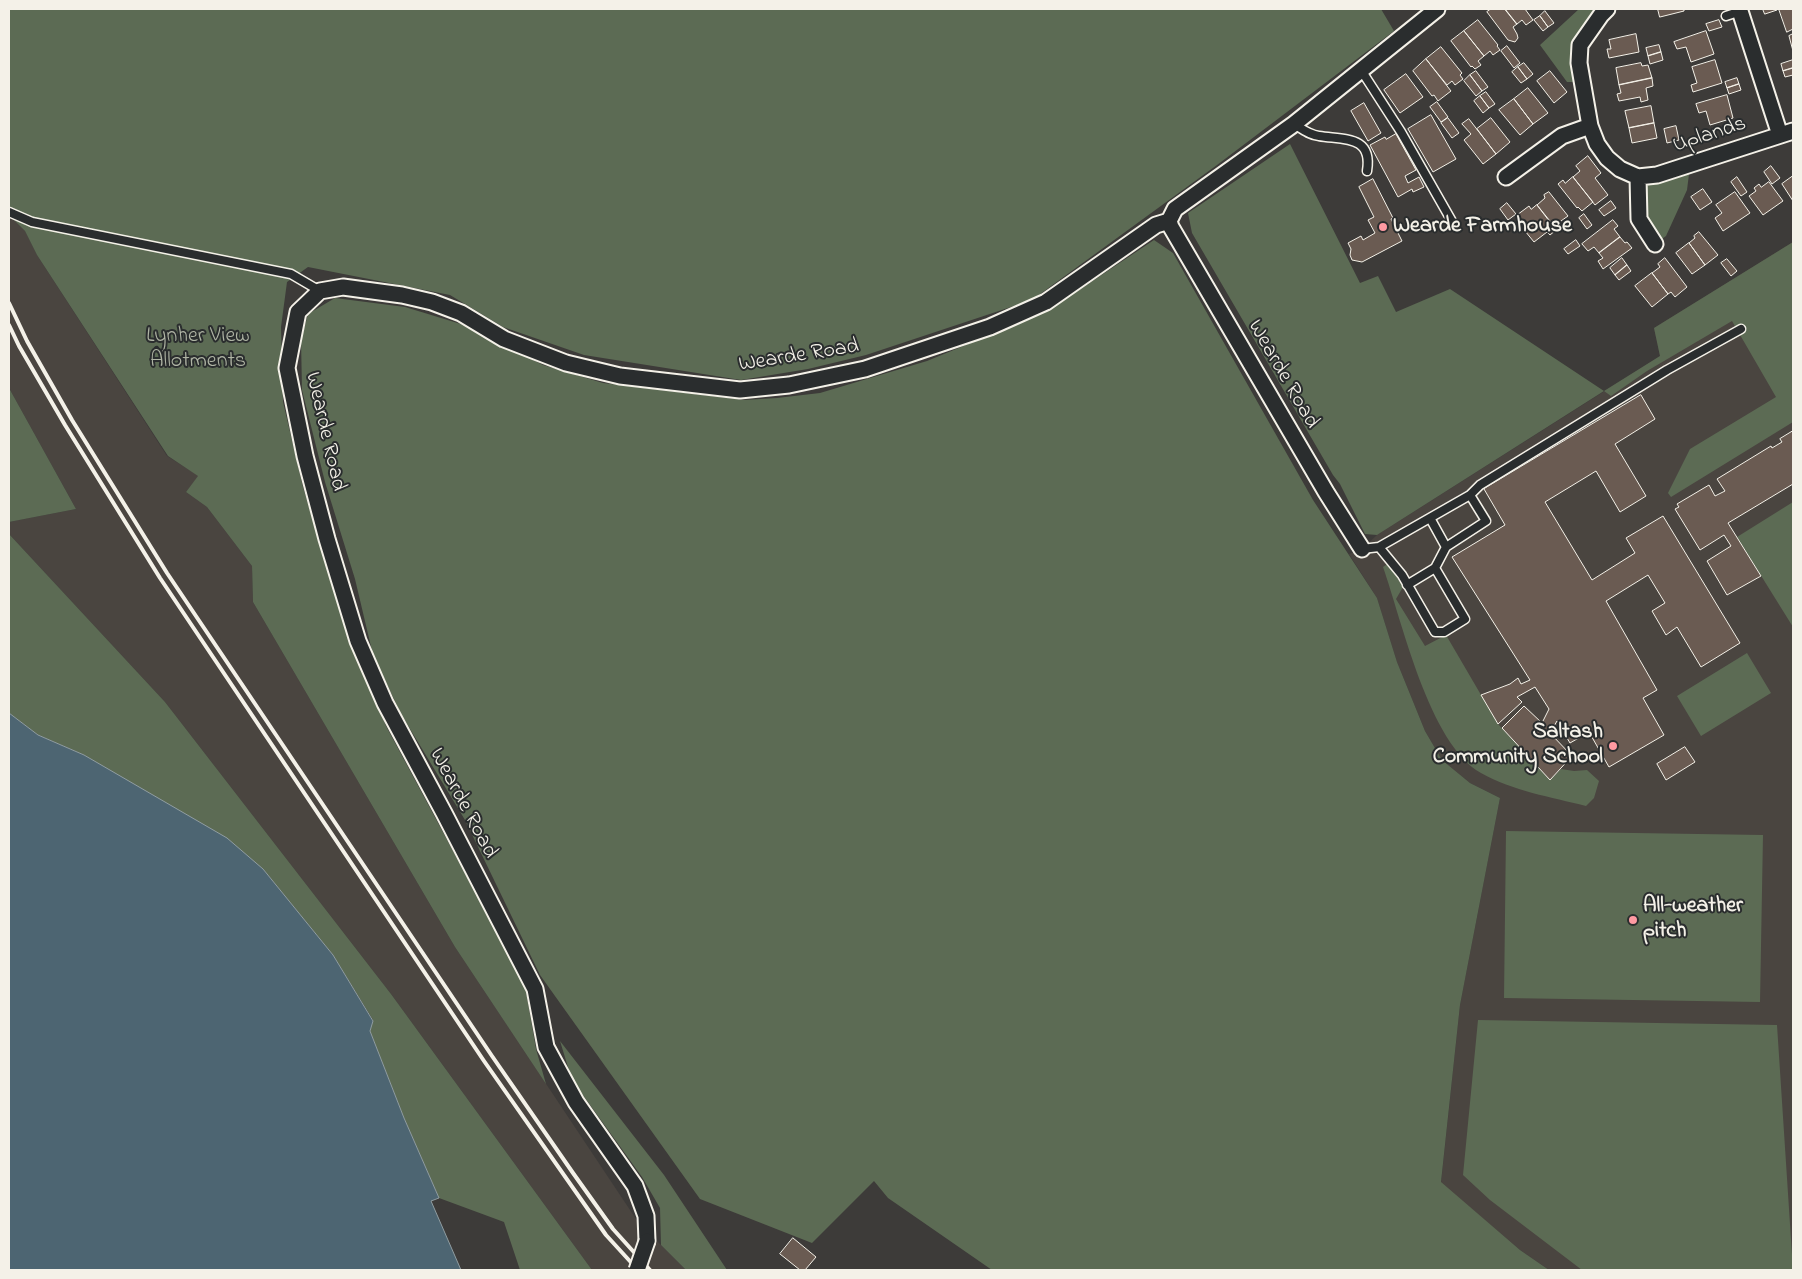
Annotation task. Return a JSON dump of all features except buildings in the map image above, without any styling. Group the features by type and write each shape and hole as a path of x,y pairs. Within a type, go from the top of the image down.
{"street":[{"name":"Wearde Road","path":"1362,549 1321,483 1169,221 1175,209 1294,124 1437,9"},
{"path":"1607,9 1580,45 1579,63 1590,126 1597,144 1607,158 1620,169 1638,177 1639,219 1656,244"},
{"path":"1737,12 1786,133"},
{"path":"1506,177 1562,136 1590,126"},
{"name":"Uplands","path":"1638,177 1657,175 1682,168 1786,133"},
{"name":"Wearde Road","path":"637,1270 647,1241 646,1216 634,1186 576,1102 546,1046 535,989 444,813 384,703 358,641 304,456 287,368 298,312 320,290 343,287 402,295 425,300 461,313 504,339 566,363 620,376 740,390 789,385 865,369 990,327 1046,302 1156,225 1169,221"}],"lane":[{"path":"1361,70 1401,132 1454,225"},
{"path":"1294,124 1305,132 1317,136 1354,140 1365,150 1369,160 1367,171"},
{"path":"9,212 32,222 291,274 320,290"},
{"path":"1362,549 1379,547 1470,495 1480,485 1667,370 1741,328"},
{"path":"1407,585 1435,568 1446,547 1486,521 1470,495"},
{"path":"1430,518 1446,547"},
{"path":"1379,547 1402,575 1435,632 1444,632 1465,619 1435,568"}],"shaded area":[{"path":"9,214 25,231 37,255 167,456 199,476 186,492 207,507 252,566 253,602 455,947 638,1222 686,1270 592,1270 391,994 165,702 9,534 9,522 76,509 9,388"},
{"name":"Saltash Community School","path":"1793,242 1793,1270 1549,1270 1520,1250 1441,1183 1460,1005 1500,798 1470,783 1442,760 1425,731 1397,662 1377,598 1349,554 1362,549 1377,535 1660,356 1654,328"}],"green space":[{"name":"Lynher View Allotments","path":"9,9 1381,9 1394,31 1217,165 1032,300 866,355 808,369 741,380 584,355 503,327 450,295 308,267 287,282 281,327 283,402 303,487 341,614 386,726 525,985 536,1049 546,1084 455,947 253,602 252,566 207,507 186,492 198,476 168,456 37,255 25,231 9,215"},
{"path":"1579,9 1607,9 1580,45 1582,82 1567,82 1540,45"},
{"path":"1290,144 1360,283 1378,276 1396,312 1450,289 1604,391 1377,535 1365,534 1340,484 1192,233 1188,213"},
{"path":"1690,166 1687,190 1666,236 1655,244 1639,219 1638,177"},
{"path":"1154,240 1173,253 1313,500 1377,598 1397,662 1425,731 1442,760 1470,783 1500,798 1460,1005 1441,1182 1520,1250 1549,1270 992,1270 888,1198 874,1181 812,1243 700,1199 540,975 465,820 401,714 373,655 355,579 325,482 302,390 301,340 308,314 335,298 405,307 464,325 543,365 603,383 744,400 777,398 820,393 927,361 1036,316"},
{"path":"1793,242 1793,422 1671,497 1668,493 1690,449 1776,397 1732,321 1647,371 1611,396 1604,391 1660,356 1654,328"},
{"path":"9,388 76,509 9,522"},
{"path":"1793,502 1793,627 1737,537"},
{"path":"9,534 165,702 391,994 592,1270 520,1270 504,1222 439,1198 404,1118 370,1031 373,1020 333,955 263,869 148,794 84,755 38,735 9,713"},
{"path":"1389,563 1403,587 1396,599 1425,646 1446,635 1498,724 1550,780 1561,769 1587,770 1599,781 1594,798 1586,806 1532,793 1493,779 1481,773 1463,758 1446,736 1432,709 1420,679 1383,567"},
{"path":"1747,653 1771,693 1701,736 1677,696"},
{"name":"All-weather pitch","path":"1506,831 1763,835 1760,1002 1504,998"},
{"path":"1478,1020 1777,1025 1793,1270 1582,1270 1490,1200 1463,1175"},
{"path":"560,1041 664,1175 727,1270 686,1270 661,1245 660,1208 642,1177 572,1080"}],"water":[{"path":"9,713 38,735 84,755 227,838 263,869 333,955 373,1021 370,1031 404,1118 439,1198 431,1201 461,1270 9,1270"}],"railway":[{"path":"9,303 27,341 72,420 167,573 492,1056 573,1173 613,1229 650,1270"},
{"path":"9,325 19,346 65,425 160,578 484,1061 606,1235 638,1270"}],"place":[{"name":"Wearde Farmhouse","path":"1383,227"},
{"name":"Saltash Community School","path":"1613,746"},
{"name":"All-weather pitch","path":"1633,920"}]}
